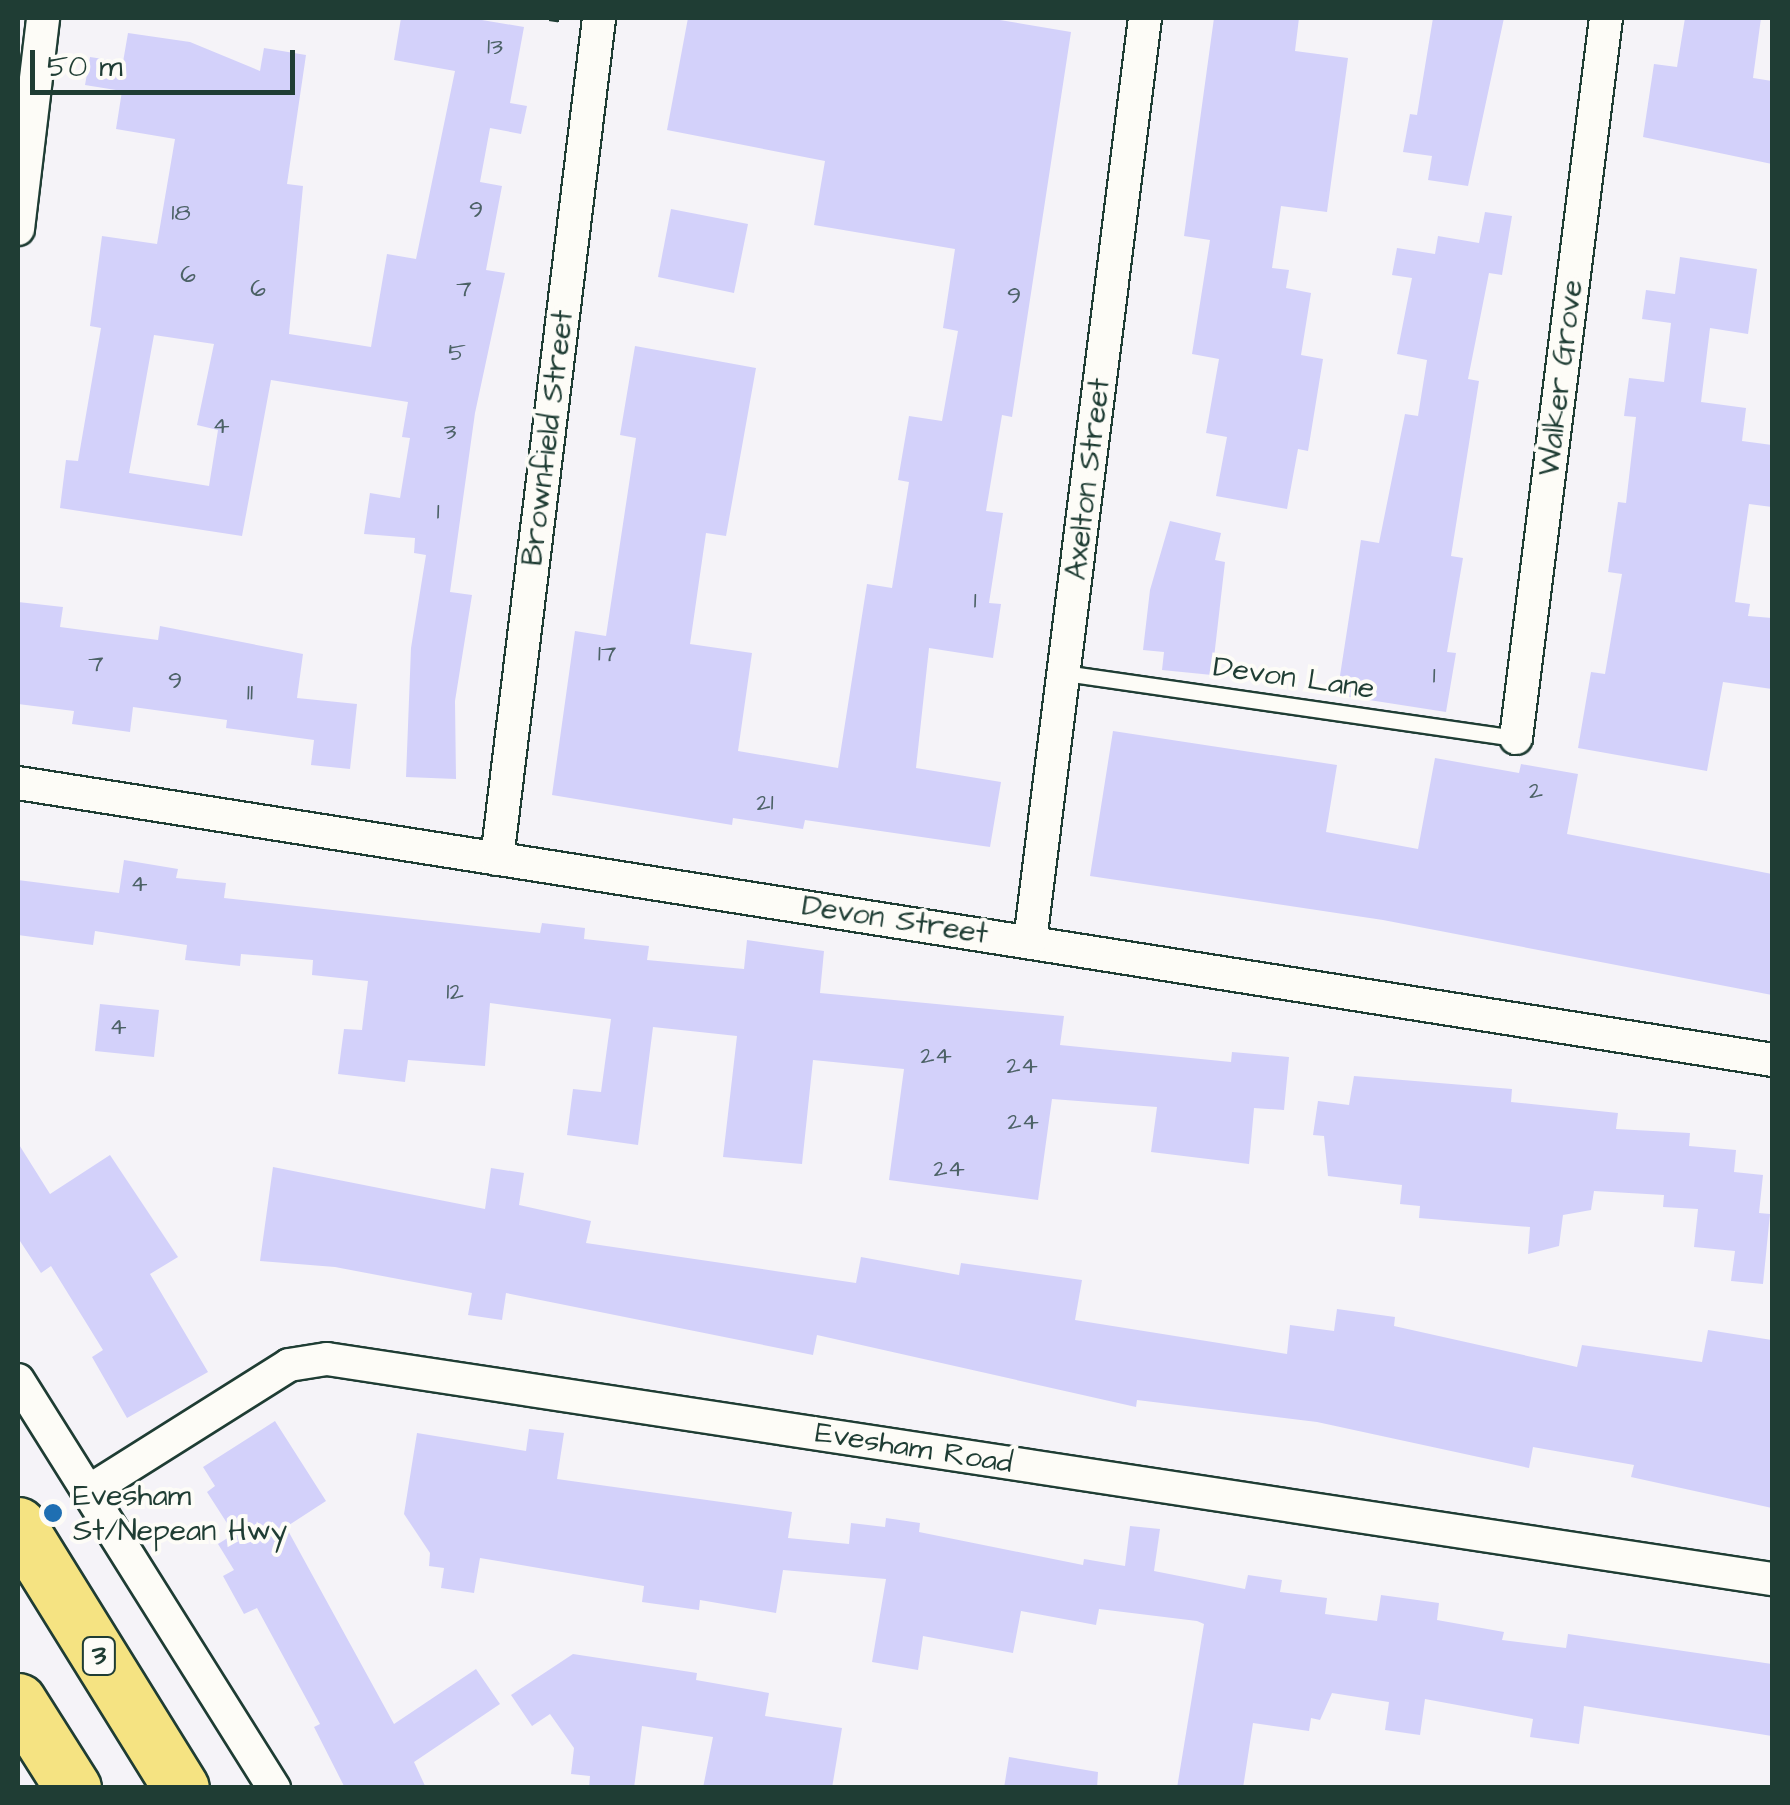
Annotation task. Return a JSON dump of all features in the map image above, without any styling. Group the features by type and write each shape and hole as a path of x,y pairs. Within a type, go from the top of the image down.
{"highway":[{"name":"3","path":"18,1525 182,1788"},
{"path":"18,1700 73,1788"}],"street":[{"path":"18,229 43,18"},
{"name":"Brownfield Street","path":"497,859 599,18"},
{"name":"Axelton Street","path":"1030,942 1146,18"},
{"name":"Walker Grove","path":"1516,738 1606,18"},
{"name":"Devon Street","path":"18,783 1772,1060"},
{"name":"Evesham Road","path":"89,1491 289,1365 327,1360 1772,1580"},
{"path":"18,1380 274,1788"}],"lane":[{"name":"Devon Lane","path":"1064,672 1516,738"}],"path":[{"path":"549,18 562,20"}],"building":[{"path":"401,18 470,18 524,27 510,103 527,106 521,134 490,128 480,182 502,186 486,270 505,273 475,413 450,592 472,595 455,701 456,779 406,777 411,648 426,555 414,553 415,538 364,534 370,493 400,498 410,438 402,437 408,402 271,380 242,536 60,508 66,460 78,461 101,328 90,326 102,236 157,244 175,139 116,129 122,91 85,85 90,57 123,62 128,33 190,42 260,71 264,48 306,55 287,184 303,186 289,334 371,347 387,254 416,259 455,71 394,60","holes":["154,335 214,344 197,425 218,430 209,486 129,473"]},
{"path":"688,18 988,18 1071,32 1012,417 1002,415 986,511 1003,513 989,603 1001,604 993,658 929,648 916,768 1001,782 990,847 805,820 803,829 733,818 732,825 552,795 575,631 606,636 636,438 620,435 635,346 756,368 726,536 706,533 690,644 752,653 738,751 838,768 867,584 892,588 909,482 898,480 909,416 942,421 958,331 943,328 955,249 814,225 825,161 667,130"},
{"path":"1214,18 1299,18 1295,51 1348,58 1327,212 1281,206 1272,268 1289,270 1286,288 1311,293 1301,355 1323,359 1308,451 1298,449 1287,509 1216,496 1227,437 1206,433 1219,359 1192,354 1210,240 1184,236"},
{"path":"1433,18 1504,18 1468,186 1428,180 1432,156 1403,152 1410,114 1417,115"},
{"path":"1685,18 1761,18 1753,78 1772,81 1772,164 1643,137 1654,64 1677,67"},
{"path":"671,209 748,224 734,293 658,277"},
{"path":"1485,212 1512,216 1502,275 1489,273 1468,379 1479,381 1451,556 1463,558 1447,652 1456,653 1446,712 1337,695 1361,540 1379,543 1405,414 1418,416 1427,360 1397,354 1412,278 1392,275 1397,248 1435,254 1438,236 1479,243"},
{"path":"1680,257 1757,269 1748,334 1710,328 1701,402 1746,408 1742,441 1772,445 1772,507 1749,504 1735,602 1750,604 1748,616 1772,618 1772,689 1723,682 1707,771 1578,748 1591,672 1605,674 1622,574 1608,572 1618,502 1626,503 1636,417 1624,416 1629,378 1664,382 1671,323 1642,319 1646,290 1675,294"},
{"path":"1170,521 1221,533 1215,560 1225,562 1212,675 1162,670 1164,652 1143,650 1150,590"},
{"path":"18,602 63,607 60,627 158,640 160,626 303,654 297,698 357,704 350,769 311,765 314,740 226,728 227,720 133,707 130,732 72,724 74,711 18,704"},
{"path":"1113,731 1337,765 1326,832 1418,849 1435,758 1519,773 1521,764 1578,774 1567,834 1772,874 1772,995 1383,920 1090,876"},
{"path":"124,860 178,869 176,878 226,883 224,898 540,933 542,923 585,928 584,939 649,946 647,960 744,969 747,940 824,951 820,993 1064,1016 1060,1045 1231,1062 1232,1052 1289,1057 1284,1110 1254,1108 1249,1164 1151,1152 1157,1107 1052,1099 1038,1200 889,1180 904,1069 813,1060 802,1164 723,1157 737,1036 653,1027 638,1145 567,1135 573,1089 601,1092 611,1019 490,1003 485,1066 408,1060 405,1082 338,1074 344,1029 362,1030 368,981 312,975 313,960 241,954 240,966 185,960 187,945 95,931 93,945 18,935 18,880 119,893"},
{"path":"100,1004 159,1010 154,1057 95,1051"},
{"path":"1354,1076 1512,1089 1511,1102 1618,1113 1616,1129 1690,1133 1689,1146 1736,1150 1734,1172 1763,1175 1759,1213 1770,1214 1763,1284 1731,1281 1735,1251 1694,1247 1698,1209 1663,1207 1664,1195 1594,1191 1591,1210 1563,1215 1559,1246 1528,1254 1530,1227 1419,1218 1420,1206 1400,1204 1402,1185 1328,1176 1324,1136 1313,1135 1318,1101 1349,1105"},
{"path":"18,1143 50,1194 110,1155 178,1257 150,1274 208,1372 127,1418 92,1357 103,1350 51,1266 41,1273 18,1238"},
{"path":"273,1167 485,1209 491,1168 524,1173 519,1205 591,1221 586,1243 856,1283 861,1257 959,1275 961,1263 1082,1280 1075,1320 1287,1354 1290,1325 1334,1331 1337,1309 1395,1317 1394,1326 1577,1367 1582,1345 1702,1362 1708,1330 1772,1340 1772,1508 1631,1477 1634,1465 1533,1447 1529,1468 1317,1422 1137,1400 1136,1407 817,1335 813,1355 506,1293 502,1320 468,1315 472,1293 335,1267 260,1261"},
{"path":"275,1421 326,1501 286,1527 394,1724 476,1669 500,1704 414,1762 426,1788 345,1788 314,1727 320,1724 257,1608 244,1614 223,1576 234,1570 218,1544 234,1534 207,1492 215,1486 203,1467"},
{"path":"529,1429 564,1433 557,1479 792,1512 788,1538 849,1544 851,1523 885,1527 886,1518 920,1523 919,1532 1083,1565 1084,1559 1125,1566 1130,1526 1160,1529 1154,1571 1245,1589 1248,1575 1282,1580 1280,1592 1327,1598 1325,1614 1377,1621 1381,1595 1439,1603 1437,1620 1504,1632 1502,1640 1566,1648 1568,1634 1772,1664 1772,1736 1584,1706 1579,1744 1530,1737 1533,1719 1425,1699 1420,1735 1385,1730 1389,1702 1332,1693 1320,1720 1311,1718 1309,1731 1253,1723 1243,1788 1177,1788 1204,1624 1197,1621 1099,1609 1096,1625 1021,1611 1013,1653 923,1636 918,1670 872,1662 886,1579 783,1570 776,1613 700,1600 699,1610 642,1602 644,1586 480,1558 474,1593 441,1588 444,1568 429,1566 430,1553 404,1514 417,1433 526,1451"},
{"path":"573,1654 697,1673 696,1680 769,1693 765,1716 842,1728 832,1788 703,1788 713,1737 642,1726 634,1788 589,1788 590,1776 571,1774 574,1748 550,1714 532,1726 511,1695"},
{"path":"1009,1757 1098,1772 1097,1788 1004,1788"}],"place":[{"name":"Evesham St/Nepean Hwy","path":"53,1513"}]}
